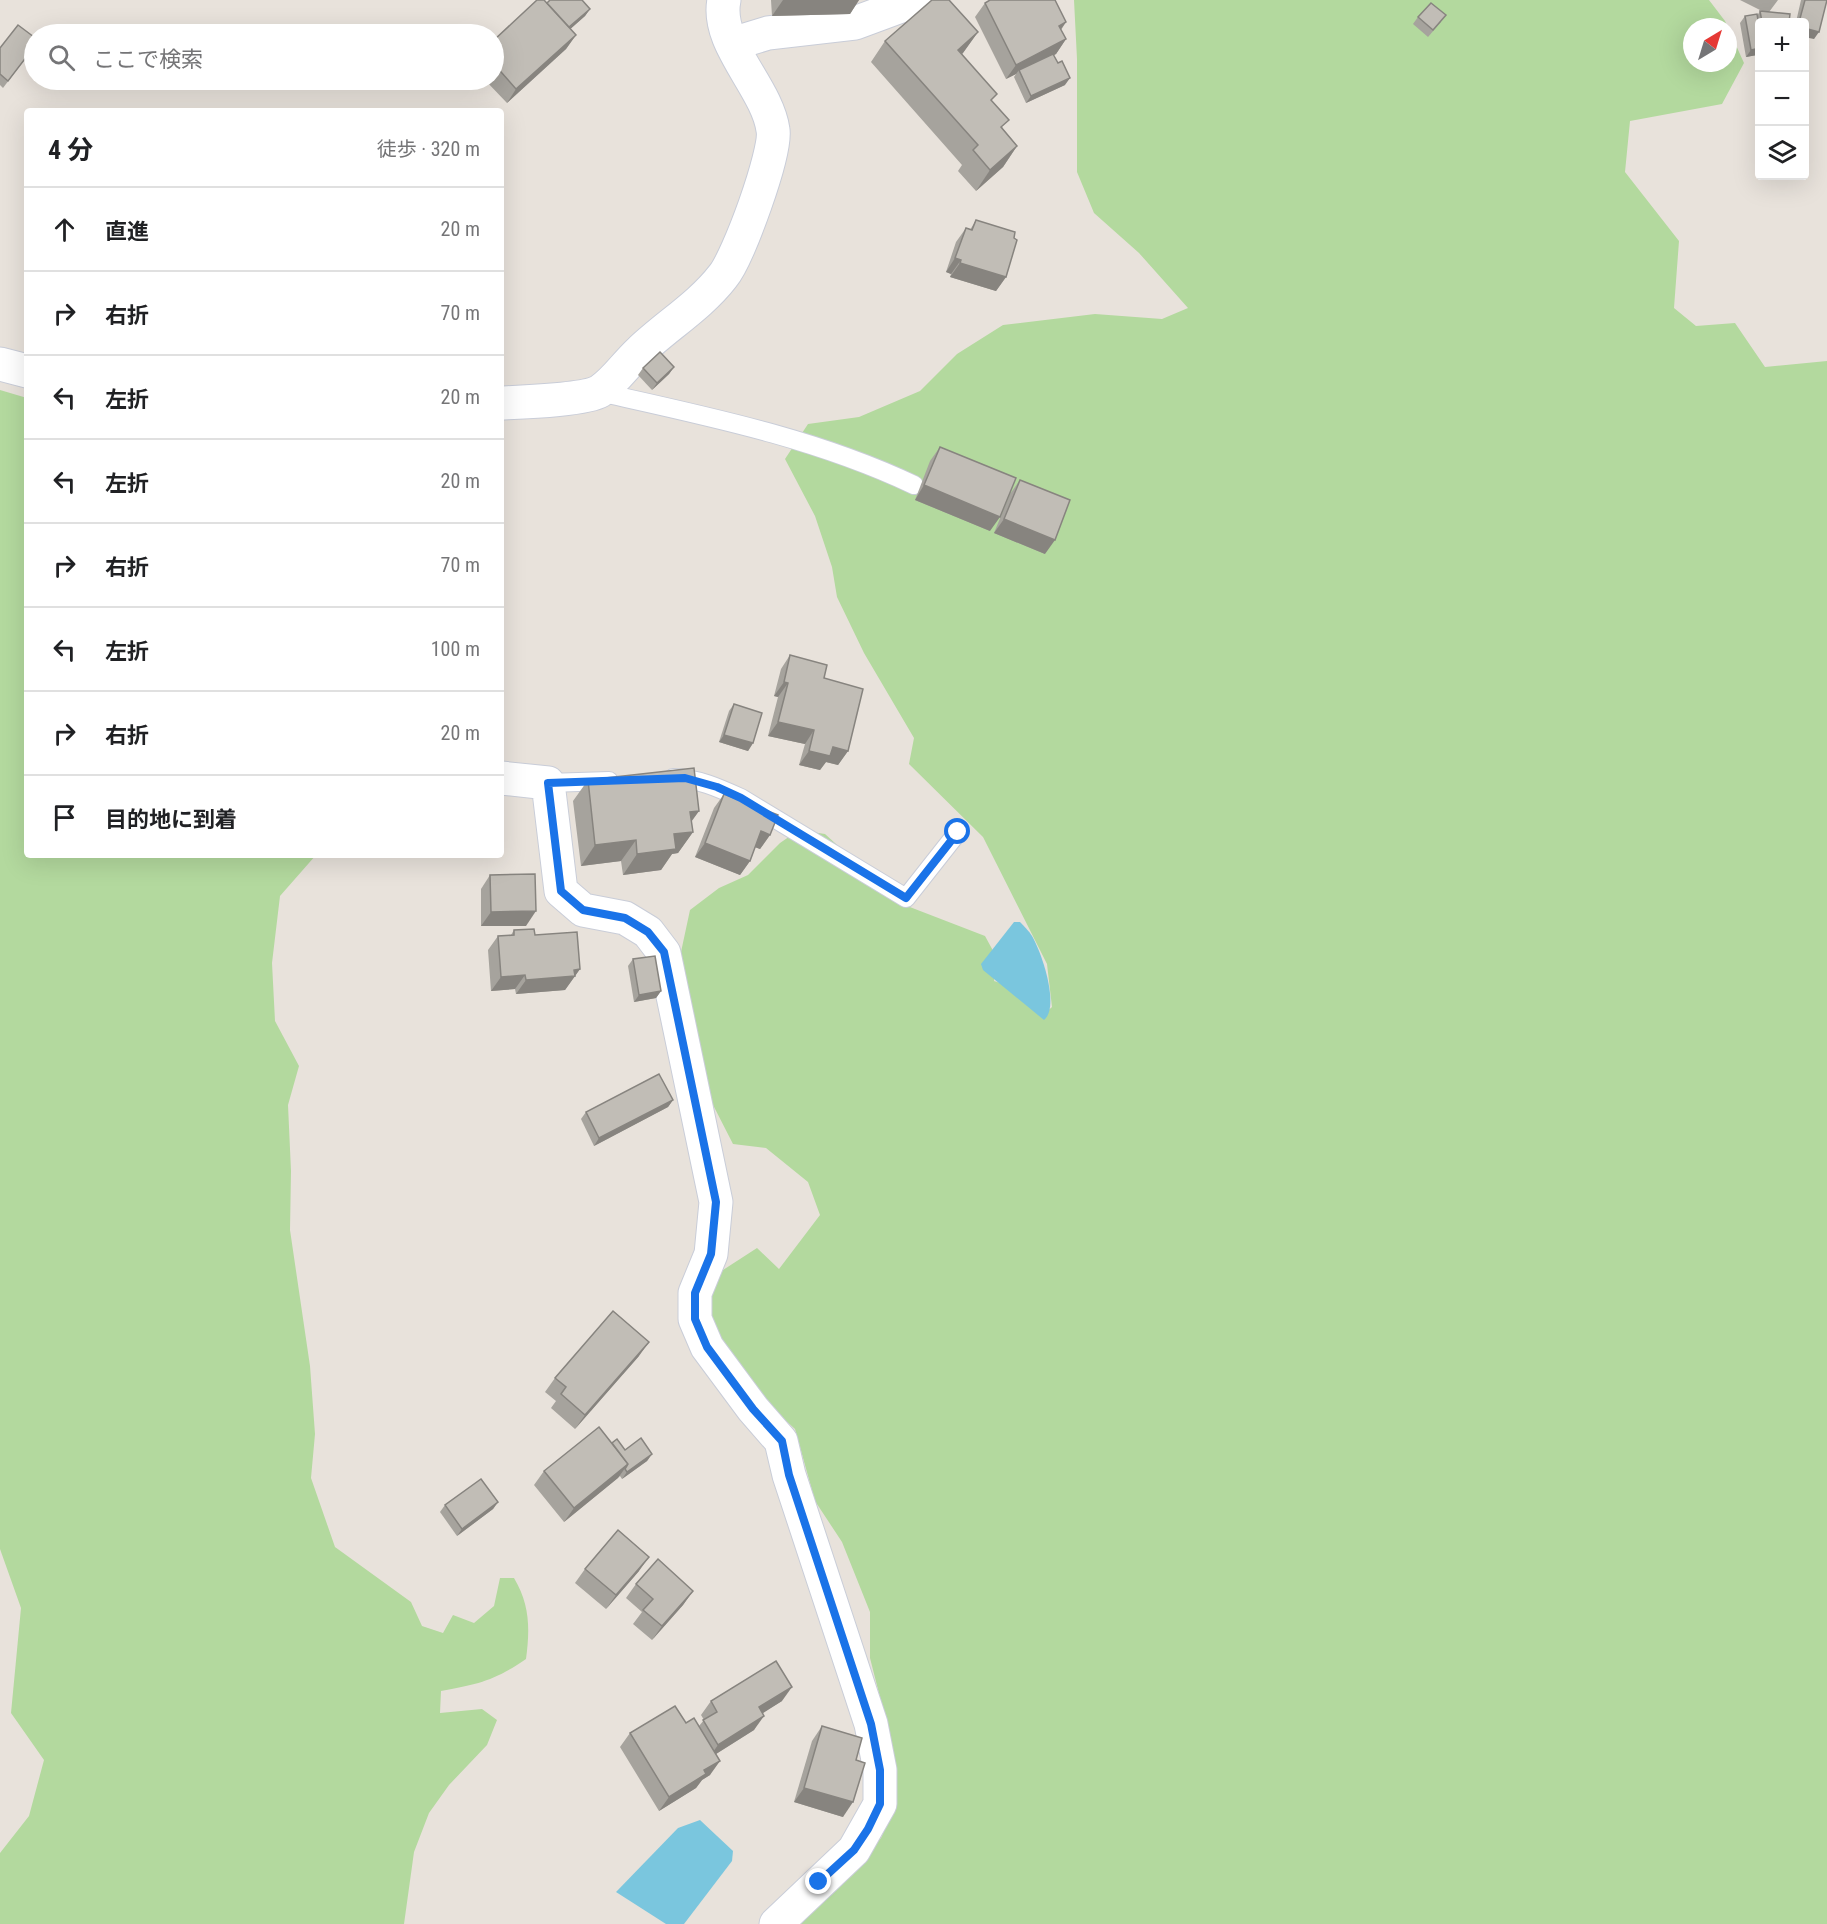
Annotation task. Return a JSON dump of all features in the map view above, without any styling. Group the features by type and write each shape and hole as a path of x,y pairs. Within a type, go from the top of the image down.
{"street":[{"path":"504,404 558,399 599,392 662,332 704,298 725,274 743,233 767,163 774,131 762,100 732,44 722,11 724,0"},
{"path":"732,44 768,33 855,23 917,0"},
{"path":"0,364 24,370"},
{"path":"504,778 548,783 561,891 583,910 625,918 648,932 664,952 716,1202 711,1254 695,1293 695,1319 707,1347 753,1409 782,1441 789,1475 871,1724 880,1770 880,1804 868,1829 854,1850 776,1924"}],"lane":[{"path":"599,392 736,422 865,461 915,485"},
{"path":"657,778 685,778 717,787 741,798 906,898 958,832"},
{"path":"548,783 628,780"}],"green space":[{"path":"1074,0 1709,0 1723,18 1683,18 1683,72 1737,72 1737,48 1744,63 1722,104 1630,121 1625,172 1679,241 1674,308 1696,326 1735,323 1765,367 1827,361 1827,1924 794,1924 881,1838 897,1802 885,1717 870,1658 870,1612 842,1542 815,1501 795,1429 752,1390 725,1356 706,1301 723,1270 757,1248 779,1269 820,1215 808,1182 766,1148 733,1144 711,1101 681,952 690,910 719,888 748,875 780,843 799,830 825,834 902,904 985,936 997,958 994,981 1013,987 1041,1017 1052,1007 1047,964 983,837 909,764 914,738 864,653 837,597 832,567 815,516 785,459 808,424 859,417 920,391 957,354 1003,325 1095,314 1162,319 1188,308 1139,253 1094,213 1077,172 1077,59"},
{"path":"0,390 24,397 24,858 313,858 280,896 272,963 275,1021 299,1066 288,1105 291,1171 290,1230 310,1366 315,1434 311,1478 335,1547 411,1602 422,1626 443,1633 453,1615 474,1623 494,1606 500,1578 514,1578 526,1608 528,1637 526,1659 485,1681 441,1691 440,1713 482,1709 497,1720 487,1745 449,1785 429,1813 414,1852 404,1924 0,1924 0,1853 29,1816 44,1760 11,1713 21,1608 0,1549"}],"water":[{"path":"1014,922 1020,922 1031,934 1048,980 1050,1004 1044,1020 983,970 981,964"},
{"path":"700,1820 733,1851 732,1861 684,1924 666,1924 616,1892 678,1828"}],"building":[{"path":"537,0 544,0 576,35 516,89 504,75 504,31"},
{"path":"550,0 582,0 590,9 569,27 547,3"},
{"path":"932,0 949,0 978,32 958,50 997,94 991,100 1009,120 1001,127 1017,146 990,170 973,150 978,145 885,41"},
{"path":"990,0 1055,0 1066,22 1059,26 1066,39 1016,65 985,3"},
{"path":"1805,0 1827,0 1819,32 1809,29 1809,18 1800,18"},
{"path":"1431,3 1446,15 1433,30 1418,17"},
{"path":"1760,11 1790,14 1790,18 1761,18"},
{"path":"1757,14 1755,49 1751,50 1745,16"},
{"path":"18,25 24,30 24,60 8,81 0,74 0,48"},
{"path":"1053,54 1058,63 1062,61 1070,78 1031,96 1019,70"},
{"path":"976,220 1015,232 1014,238 1017,240 1006,277 960,263 961,260 955,258 966,228 972,230"},
{"path":"660,352 674,367 657,383 643,368"},
{"path":"940,447 1016,478 1000,517 924,485"},
{"path":"1020,480 1070,500 1055,540 1004,519"},
{"path":"790,655 827,665 824,678 863,689 848,751 833,747 830,756 809,751 814,730 778,722 788,683 784,682"},
{"path":"734,704 762,713 753,743 724,735"},
{"path":"694,768 699,811 690,812 693,832 674,834 676,849 637,854 636,840 595,845 588,780"},
{"path":"724,794 778,815 770,835 761,831 750,861 705,843"},
{"path":"535,874 536,911 491,912 490,875"},
{"path":"534,929 535,935 577,932 580,969 574,970 575,976 526,980 525,975 501,977 498,936 514,935 514,930"},
{"path":"655,956 661,991 639,995 633,959"},
{"path":"659,1074 673,1100 599,1138 586,1112"},
{"path":"613,1311 649,1342 585,1415 561,1394 566,1387 555,1378"},
{"path":"599,1427 628,1464 574,1508 544,1471"},
{"path":"641,1438 652,1454 627,1472 625,1469 628,1464 612,1443 617,1439 625,1450"},
{"path":"481,1479 498,1502 462,1529 445,1505"},
{"path":"618,1530 649,1557 616,1595 585,1569"},
{"path":"658,1559 693,1591 662,1626 643,1610 653,1599 636,1584"},
{"path":"776,1661 792,1687 759,1707 764,1716 718,1745 703,1720 717,1712 711,1701"},
{"path":"675,1706 686,1723 694,1718 720,1761 704,1770 706,1774 669,1797 630,1733"},
{"path":"822,1726 862,1738 856,1760 865,1763 853,1802 804,1788"}],"route":[{"path":"819,1882 854,1850 868,1829 880,1804 880,1770 871,1724 789,1475 782,1441 753,1409 707,1347 695,1319 695,1293 711,1254 716,1202 664,952 648,932 625,918 583,910 561,891 548,783 685,778 717,787 741,798 906,898 958,832"}]}
